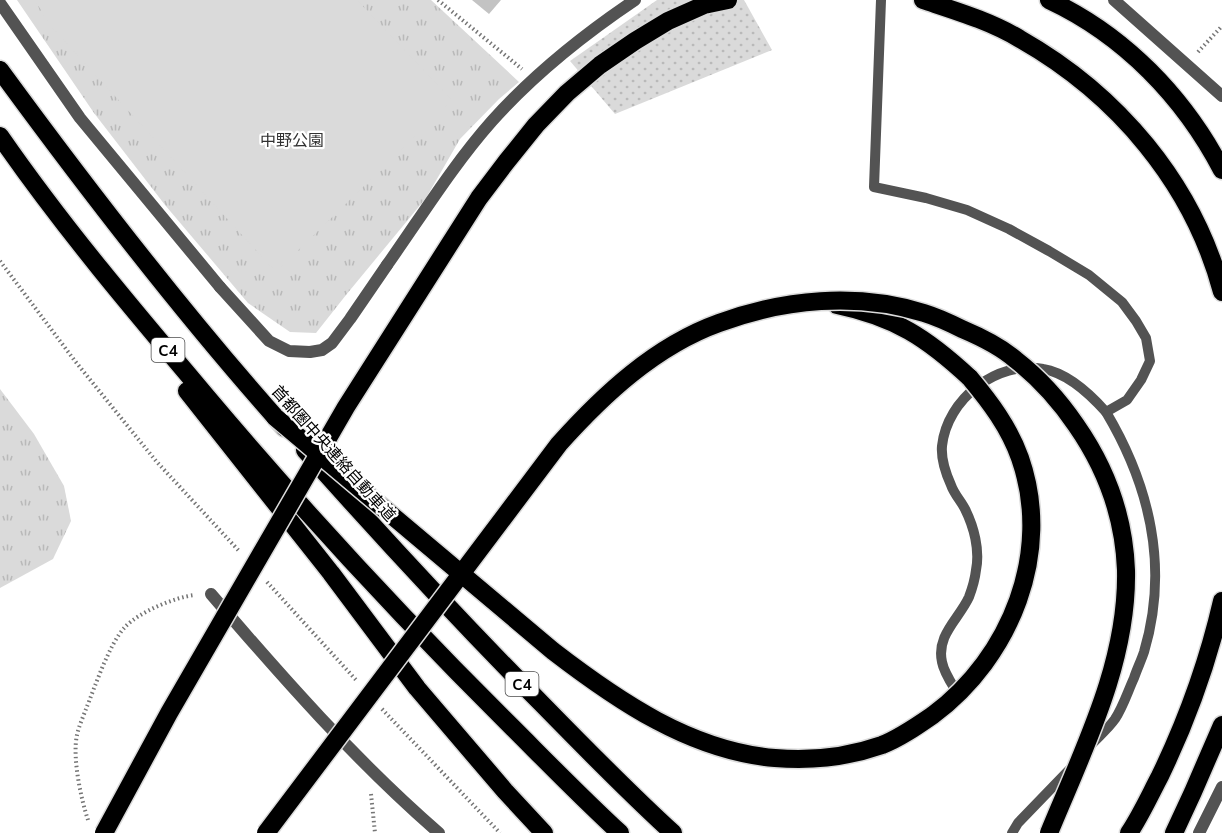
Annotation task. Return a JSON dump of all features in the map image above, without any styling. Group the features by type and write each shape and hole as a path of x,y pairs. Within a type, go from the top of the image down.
{"highway":[{"path":"97,829 170,713 346,407 479,198 507,161 536,125 567,93 600,65 668,21 711,3 728,0"},
{"path":"923,0 955,10 1018,38 1050,57 1113,107 1141,137 1187,204 1205,241 1222,292"},
{"path":"1049,0 1114,40 1148,70 1190,117 1222,170"},
{"name":"首都圏中央連絡自動車道","path":"0,70 66,160 170,294 275,417 476,636 627,791 673,833"},
{"name":"C4","path":"0,135 34,184 140,317 346,556 447,662 620,833"},
{"path":"34,184 75,250 324,564 417,688 544,833"},
{"path":"275,417 553,651 631,706 666,726 737,752 775,758 812,759 849,755 884,744 915,727 958,694 982,667 1010,622 1023,588 1030,555 1032,522 1028,489 1020,458 1007,428 970,378 944,354 917,335 888,320 815,301"},
{"path":"266,833 522,491 587,413 638,369 681,340 750,312 815,301 855,301 890,305 923,313 987,340 1015,359 1041,382 1086,439 1102,470 1115,502 1123,537 1126,571 1119,644 1091,732 1049,833"},
{"path":"1129,833 1149,799 1173,749 1196,692 1222,601"},
{"path":"1173,833 1222,724"}],"street":[{"path":"0,3 80,118 220,287 269,341 289,351 310,352 322,350 332,343 463,157 492,121 555,59 635,0"},
{"path":"1114,0 1222,96"},
{"path":"211,594 262,653 363,761 439,833"},
{"path":"1199,833 1222,787"}],"lane":[{"path":"881,0 874,187 926,198 967,210 1009,229 1089,275 1122,302 1146,338 1150,360 1141,380 1127,400 1106,411"},
{"path":"958,694 946,674 941,647 946,631 969,596 976,571 977,552 973,528 951,486 946,470 942,449 944,432 952,414 975,387 1005,370 1043,368 1061,375 1081,388 1106,411 1122,438 1144,496 1152,528 1155,569 1153,611 1144,653 1115,719 1018,823 1012,833"}],"path":[{"path":"438,0 534,79"},
{"path":"1187,65 1222,26"},
{"path":"97,829 84,808 76,761 76,736 112,646 125,626 147,611 182,597 211,594"}],"green space":[{"name":"中野公園","path":"17,0 431,0 519,82 460,139 426,198 316,333 290,332 248,303 165,205 94,113"},
{"name":"中野公園","path":"35,0 357,0 452,100 276,272 49,24"},
{"path":"657,0 744,0 772,50 615,114 570,61"},
{"path":"0,389 34,434 64,486 71,521 53,559 0,588"}],"building":[{"path":"472,0 501,0 489,14"}]}
